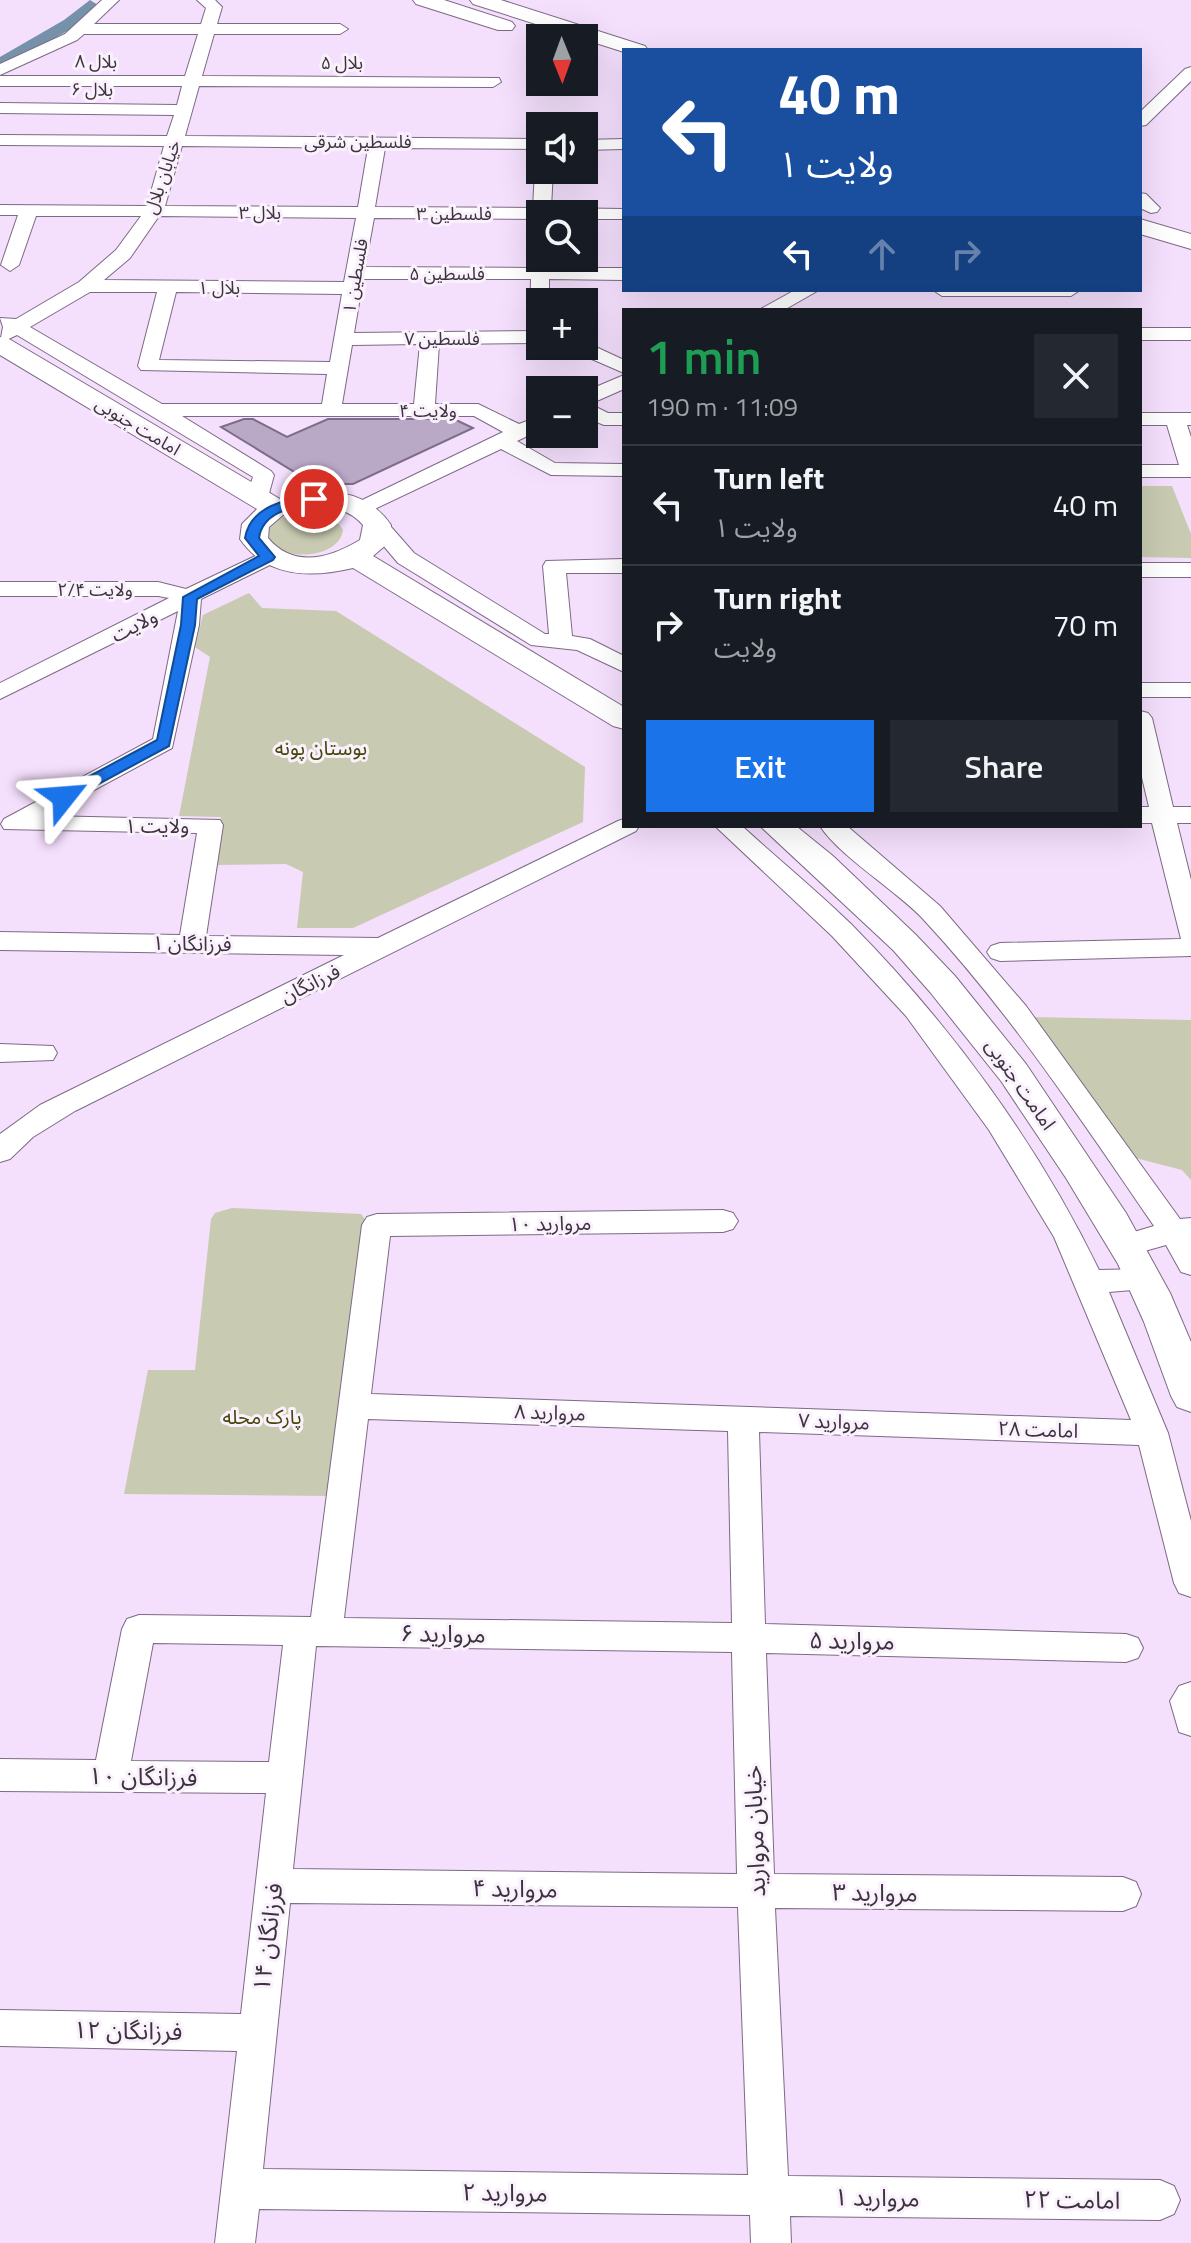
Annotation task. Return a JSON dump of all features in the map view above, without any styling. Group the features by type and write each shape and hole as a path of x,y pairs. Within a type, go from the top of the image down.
{"main road":[{"path":"423,0 526,33"},
{"path":"480,0 632,48"},
{"path":"598,56 622,63"},
{"path":"1143,209 1191,221"},
{"path":"1143,209 1191,242"},
{"name":"امامت جنوبی","path":"4,332 266,503"},
{"path":"314,499 348,502 370,517 373,544 355,557 327,565 305,566 268,557 257,548 252,538 266,503 314,499"},
{"path":"355,557 622,719"},
{"name":"امامت جنوبی","path":"778,828 891,927 971,1014 1042,1112 1127,1245 1145,1280 1191,1396"}],"street":[{"path":"0,70 77,33 111,0"},
{"name":"خیابان بلال","path":"4,332 86,286 123,254 154,211 214,7 205,0"},
{"path":"5,50 57,24"},
{"path":"77,33 340,29"},
{"path":"57,80 77,33"},
{"path":"1142,119 1191,72"},
{"name":"بلال ۸","path":"0,81 192,82"},
{"name":"بلال ۵","path":"192,82 493,82"},
{"name":"بلال ۶","path":"0,108 183,110"},
{"name":"فلسطین شرقی","path":"0,140 526,144"},
{"name":"فلسطین ۱","path":"331,410 378,141"},
{"path":"598,145 622,144"},
{"name":"بلال ۳","path":"0,210 366,213"},
{"path":"8,258 29,210"},
{"name":"فلسطین ۳","path":"366,213 526,214"},
{"name":"فلسطین ۳","path":"598,214 622,214"},
{"path":"539,274 539,288"},
{"name":"فلسطین ۵","path":"354,281 622,274"},
{"name":"بلال ۱","path":"86,286 168,287 354,281"},
{"path":"168,287 148,366 339,368"},
{"path":"773,308 806,292"},
{"path":"4,332 161,410 264,475 266,503"},
{"path":"1142,334 1191,334"},
{"name":"فلسطین ۷","path":"344,339 526,337"},
{"path":"424,410 430,338"},
{"path":"598,355 622,366"},
{"path":"598,393 622,382"},
{"name":"ولایت ۴","path":"161,410 478,410 551,469 622,470"},
{"path":"598,416 622,419"},
{"path":"1142,419 1183,419 1191,470 1142,471"},
{"path":"526,429 370,517 406,558 539,640 582,644 622,664"},
{"name":"ولایت","path":"0,692 268,557"},
{"path":"561,642 554,566 622,566"},
{"path":"1142,570 1191,570"},
{"name":"ولایت ۲/۴","path":"0,589 158,589 190,597"},
{"name":"ولایت ۱","path":"7,824 164,743 188,625 190,597"},
{"path":"1142,690 1191,690"},
{"path":"1142,736 1151,815 1191,934"},
{"path":"1151,815 1191,815"},
{"name":"ولایت ۱","path":"7,824 211,825 192,943"},
{"name":"فرزانگان","path":"0,1152 12,1137 35,1121 108,1082 623,828"},
{"path":"729,828 841,930 915,1010 999,1123 1067,1234 1152,1433 1191,1583"},
{"path":"834,828 931,912 1017,1012 1181,1228 1191,1264"},
{"name":"فرزانگان ۱","path":"0,941 384,947"},
{"path":"1000,952 1191,947"},
{"path":"0,1053 43,1053"},
{"name":"مروارید ۱۰","path":"377,1225 723,1221"},
{"name":"فرزانگان ۱۴","path":"235,2243 286,1778 356,1406 377,1225"},
{"path":"1127,1245 1181,1228"},
{"path":"1090,1282 1145,1280"},
{"name":"مروارید ۸","path":"356,1406 743,1419"},
{"name":"مروارید ۷","path":"743,1419 924,1424"},
{"name":"خیابان مروارید","path":"743,1419 756,1891 771,2243"},
{"name":"امامت ۲۸","path":"924,1424 1152,1433"},
{"name":"مروارید ۶","path":"110,1776 139,1629 748,1638"},
{"name":"مروارید ۵","path":"748,1638 1126,1648"},
{"path":"1191,1697 1187,1701 1191,1721"},
{"name":"فرزانگان ۱۰","path":"0,1775 286,1778"},
{"name":"مروارید ۴","path":"274,1886 756,1891"},
{"name":"مروارید ۳","path":"756,1891 1123,1894"},
{"name":"فرزانگان ۱۲","path":"0,2028 256,2033"},
{"name":"مروارید ۲","path":"241,2189 769,2195"},
{"name":"مروارید ۱","path":"769,2195 984,2198"},
{"name":"امامت ۲۲","path":"984,2198 1160,2200"}],"green space":[{"path":"1142,486 1172,486 1191,534 1191,558 1142,557"},
{"path":"298,513 317,513 335,520 343,530 340,538 326,550 316,553 296,554 276,548 266,535 268,530 279,520"},
{"name":"بوستان پونه","path":"249,593 262,608 336,611 585,767 583,822 353,928 297,928 303,872 286,864 213,865 221,817 179,816 210,657 195,647 203,615"},
{"path":"1029,1017 1191,1020 1191,1180 1182,1170 1132,1157"},
{"name":"پارک محله","path":"232,1208 361,1214 366,1221 333,1496 124,1494 148,1370 195,1370 211,1219 215,1213"}],"building":[{"path":"253,419 287,437 328,419 454,419 473,428 353,484 314,484 221,427"}],"waterway":[{"path":"0,64 70,23 90,5"}],"route":[{"path":"64,797 164,743 188,625 190,597 268,557 257,548 252,538 254,527 262,517 292,502 314,499"}]}
